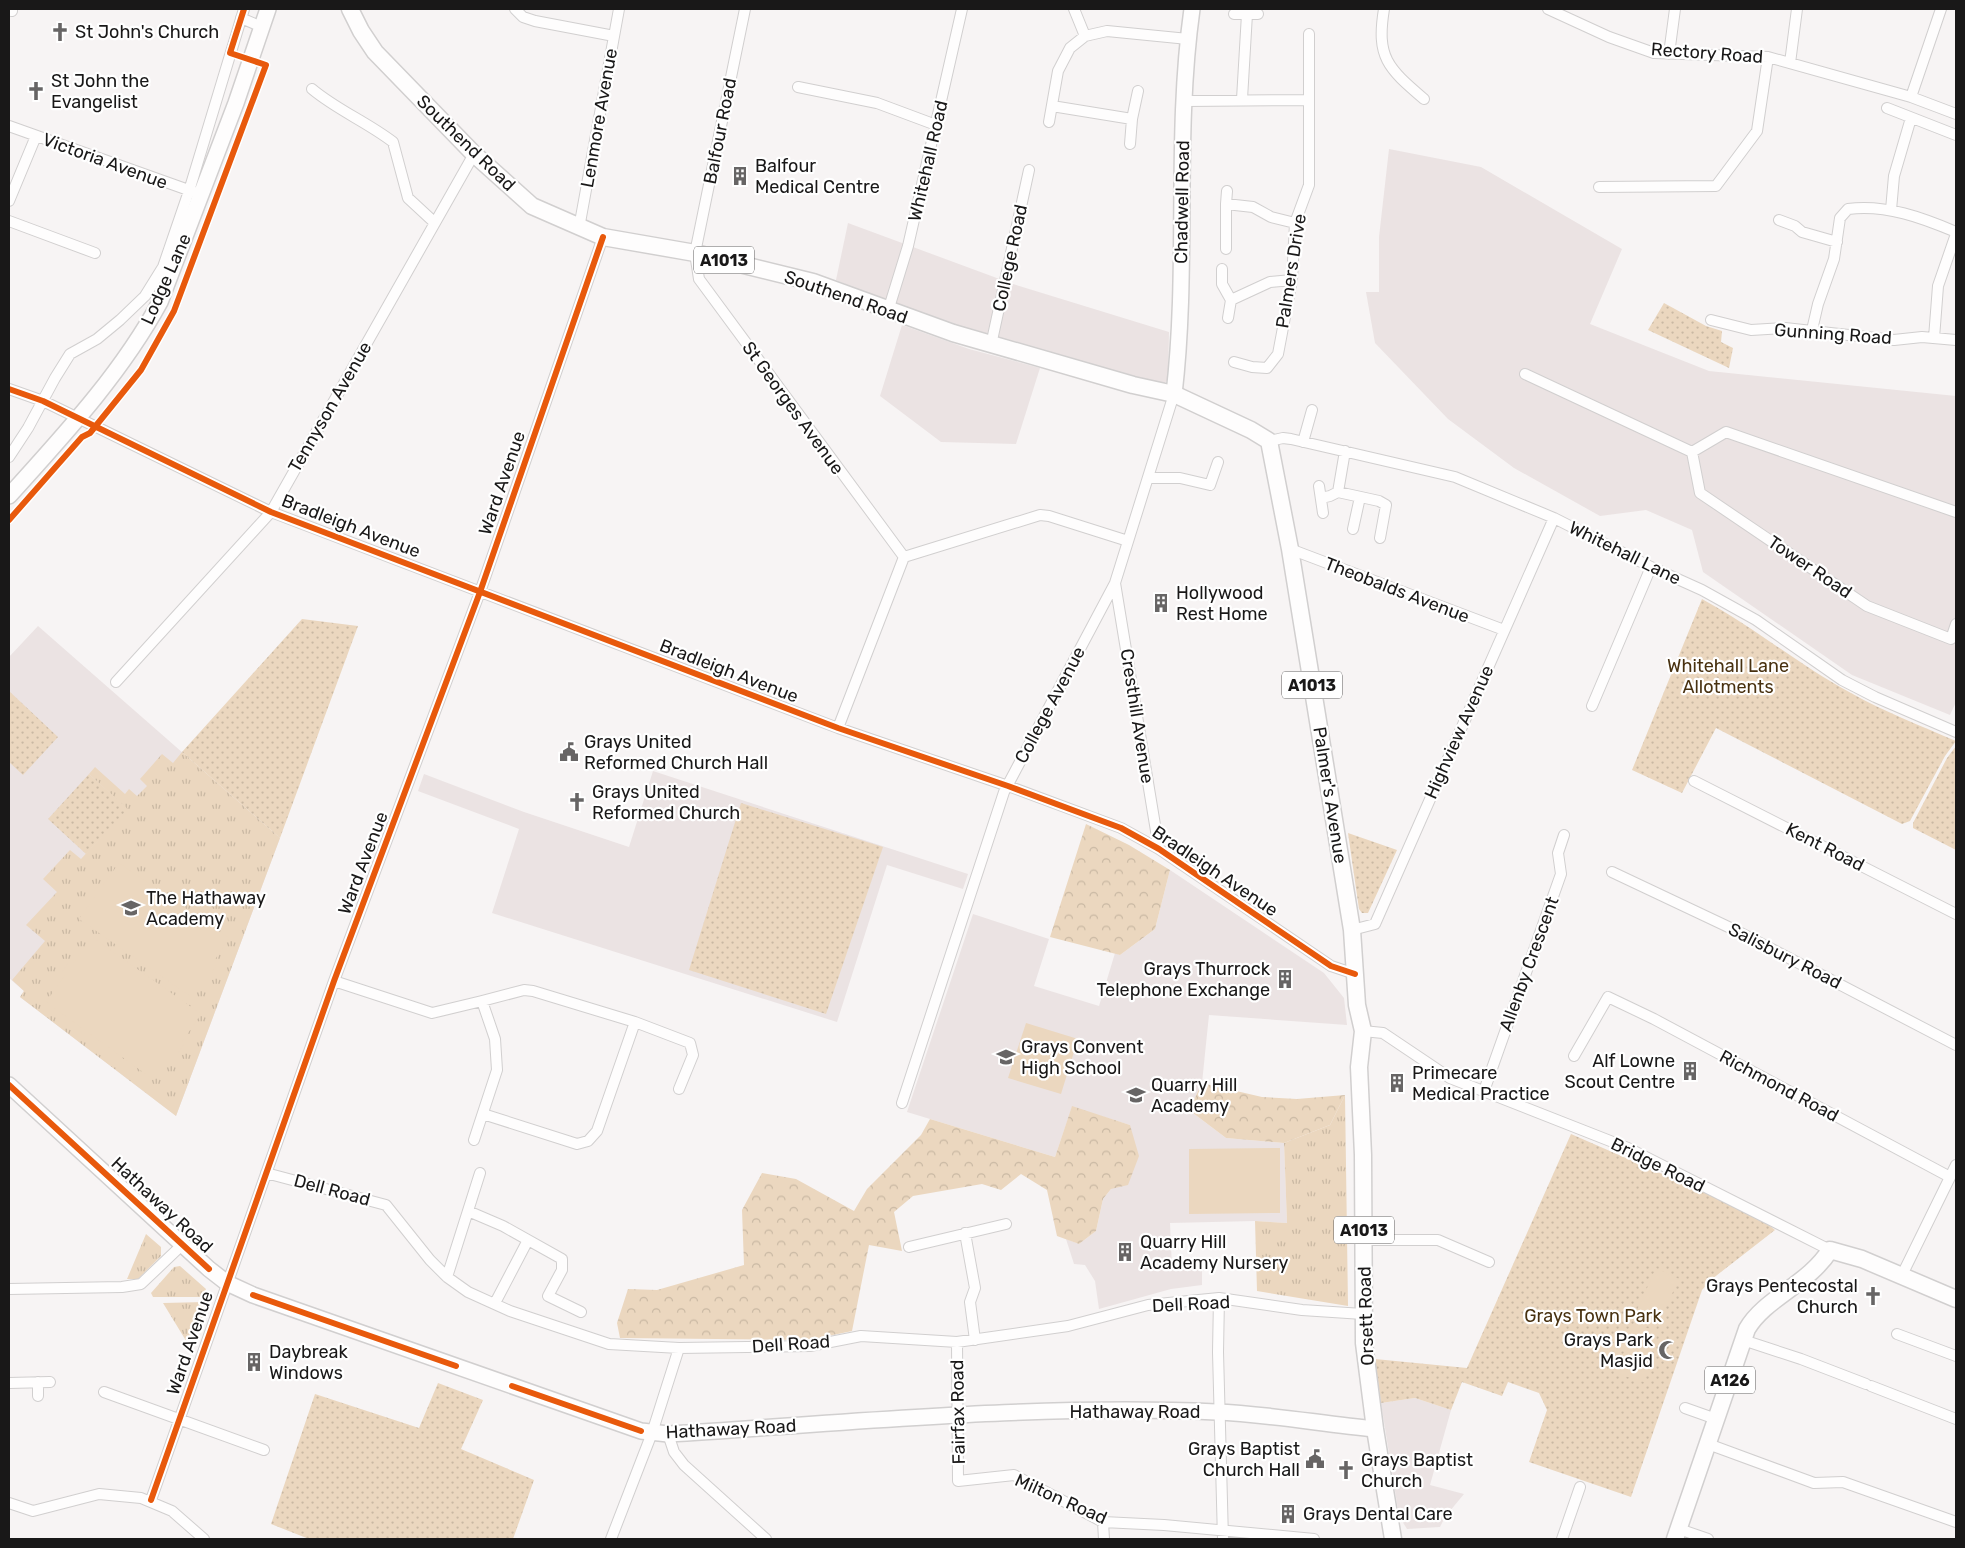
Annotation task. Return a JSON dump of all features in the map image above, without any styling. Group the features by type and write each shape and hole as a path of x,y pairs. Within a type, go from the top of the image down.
{"main road":[{"name":"Southend Road","path":"350,9 361,32 376,52 474,154 532,206 603,237 695,253 813,282 888,311 991,345 1133,385 1174,394 1251,430 1269,441"},
{"name":"Palmer's Avenue","path":"1269,441 1290,549 1352,930 1357,1005 1363,1031"},
{"name":"Orsett Road","path":"1363,1031 1359,1067 1364,1240 1363,1314 1375,1429 1393,1539"},
{"name":"Bridge Road","path":"1830,1250 1862,1259 1956,1299"},
{"name":"A126","path":"1677,1534 1743,1340 1752,1321 1822,1264 1830,1250"}],"street":[{"name":"Lodge Lane","path":"9,496 78,418 147,325 172,275 195,193 268,9"},
{"name":"Lodge Lane","path":"262,26 272,9"},
{"path":"515,9 523,17 535,21 614,36"},
{"name":"Lenmore Avenue","path":"579,228 619,9"},
{"name":"Balfour Road","path":"695,253 745,9"},
{"name":"Whitehall Road","path":"888,311 908,246 962,9"},
{"path":"1074,9 1085,36"},
{"name":"Chadwell Road","path":"1174,394 1181,340 1182,185 1188,39 1192,9"},
{"path":"1384,9 1380,32 1382,49 1388,64 1403,82 1424,99"},
{"name":"Rectory Road","path":"1551,9 1609,37 1654,52 1768,57 1911,97 1956,114"},
{"path":"1669,54 1675,9"},
{"path":"1790,63 1797,9"},
{"path":"1911,97 1941,9"},
{"path":"9,457 28,428 70,354 97,339 145,296 163,267 195,193 242,13 262,26"},
{"path":"1234,14 1258,14"},
{"path":"1242,99 1247,14"},
{"path":"1049,122 1058,71 1070,48 1085,36 1107,32 1188,39"},
{"name":"Palmers Drive","path":"1234,362 1267,368 1278,354 1292,280 1295,223 1309,185 1308,34"},
{"path":"1598,187 1716,186 1757,132 1768,57"},
{"path":"798,87 877,103 936,125"},
{"path":"312,89 332,106 354,116 393,142 408,198 435,223"},
{"path":"1130,144 1132,119 1138,92"},
{"path":"1185,101 1242,99 1309,100"},
{"path":"1052,106 1132,119"},
{"path":"1887,108 1956,135"},
{"path":"1891,210 1894,176 1911,118"},
{"name":"Victoria Avenue","path":"9,126 195,193"},
{"path":"9,201 36,136"},
{"name":"Tennyson Avenue","path":"116,682 271,512 474,154"},
{"name":"College Road","path":"991,345 1029,170"},
{"path":"1226,248 1227,191"},
{"path":"1226,204 1253,207 1270,218 1295,223"},
{"path":"1812,330 1818,304 1834,259 1840,218 1848,209 1891,210 1930,221 1956,233 1938,286 1934,338"},
{"path":"1779,220 1795,226 1802,232 1837,242"},
{"path":"9,221 95,253"},
{"name":"Ward Avenue","path":"151,1500 334,981 480,592 603,237"},
{"name":"St Georges Avenue","path":"695,253 699,279 904,557"},
{"path":"1222,269 1222,284 1230,300 1228,318"},
{"path":"1230,300 1270,282 1292,280"},
{"name":"Gunning Road","path":"1711,320 1751,330 1785,328 1894,340 1934,338 1956,340"},
{"path":"1525,374 1692,452 1726,432 1956,512"},
{"name":"Bradleigh Avenue","path":"9,389 42,401 271,512 838,728 1008,786 1121,828 1159,849 1331,966 1355,974"},
{"name":"College Avenue","path":"902,1103 1008,786 1115,583 1174,394"},
{"path":"1303,442 1312,410"},
{"name":"Whitehall Lane","path":"1269,441 1283,438 1455,476 1554,518 1650,567 1702,590 1756,620 1842,680 1875,697 1956,732"},
{"path":"1338,492 1345,451"},
{"name":"Tower Road","path":"1692,452 1700,492 1867,606 1951,639 1956,624"},
{"path":"1148,478 1180,478 1210,485 1218,462"},
{"path":"1319,486 1323,513"},
{"path":"1321,498 1338,492 1380,501 1386,505 1380,538"},
{"path":"1353,529 1360,497"},
{"path":"838,728 904,557 1040,515 1049,516 1128,541"},
{"name":"Highview Avenue","path":"1352,930 1375,924 1554,518"},
{"name":"Theobalds Avenue","path":"1290,549 1504,630"},
{"path":"1592,706 1650,567"},
{"name":"Cresthill Avenue","path":"1115,583 1159,849"},
{"name":"Kent Road","path":"1694,781 1956,914"},
{"name":"Allenby Crescent","path":"1484,1091 1562,874 1558,853 1564,835"},
{"name":"Salisbury Road","path":"1612,872 1739,932 1956,1045"},
{"path":"334,981 432,1013 524,990 533,991 634,1022 690,1043 693,1055 679,1089"},
{"name":"Richmond Road","path":"1574,1056 1608,997 1654,1019 1950,1177"},
{"path":"474,1140 497,1070 495,1039 482,1001"},
{"path":"483,1114 577,1144 588,1140 597,1131 634,1022"},
{"name":"Bridge Road","path":"1363,1031 1383,1033 1450,1078 1628,1148 1830,1250"},
{"name":"Hathaway Road","path":"9,1085 209,1269 228,1283 262,1298 652,1433 668,1434 1048,1412 1219,1412 1375,1429"},
{"path":"1902,1276 1956,1165"},
{"name":"Dell Road","path":"266,1173 386,1205 404,1230 447,1277 468,1292 510,1311 609,1344 679,1348 810,1346 862,1336 957,1342 1068,1326 1148,1305 1219,1298 1302,1310 1363,1314"},
{"path":"447,1277 480,1173"},
{"path":"468,1211 503,1226 562,1259 562,1270 548,1296 580,1312"},
{"path":"910,1247 1006,1224"},
{"path":"965,1233 975,1288 970,1302 974,1340"},
{"path":"495,1303 528,1240"},
{"path":"1364,1240 1438,1240 1489,1262"},
{"path":"9,1289 122,1287 141,1284 183,1244"},
{"path":"1219,1298 1219,1412 1223,1535"},
{"path":"1897,1334 1956,1356"},
{"path":"1743,1340 1801,1359 1956,1419"},
{"name":"Fairfax Road","path":"957,1342 958,1481"},
{"path":"611,1539 652,1433 679,1348"},
{"path":"38,1382 38,1396"},
{"path":"9,1383 50,1382"},
{"path":"104,1392 264,1450"},
{"path":"1685,1408 1716,1419"},
{"path":"668,1434 674,1452 684,1465 766,1539"},
{"path":"1708,1444 1814,1484 1843,1482 1956,1522"},
{"name":"Milton Road","path":"958,1481 1014,1476 1104,1522 1223,1535 1314,1539"},
{"path":"1562,1539 1580,1487"},
{"path":"9,1503 33,1511 99,1494 119,1494 151,1500 180,1516 204,1539"},
{"path":"1104,1522 1104,1539"},
{"path":"1677,1534 1708,1539"}],"shaded area":[{"path":"1389,149 1481,167 1622,249 1590,324 1709,371 1956,396 1956,702 1950,715 1852,675 1703,572 1692,530 1646,510 1600,516 1514,468 1448,419 1375,343 1366,292 1379,292 1379,237"},
{"path":"848,223 1013,284 1169,332 1168,379 1161,385 985,335 885,301 836,280"},
{"path":"902,325 969,349 1040,368 1016,444 941,442 880,396"},
{"name":"The Hathaway Academy","path":"38,626 280,838 176,1116 20,997 24,991 9,978 9,657"},
{"path":"653,771 968,874 963,889 887,865 837,1022 492,913 519,829 418,791 424,774 524,812 629,847"},
{"path":"1170,870 1324,973 1344,998 1347,1025 1209,1015 1202,1083 1189,1110 1226,1138 1284,1143 1287,1223 1255,1221 1170,1223 1172,1268 1202,1266 1202,1285 1171,1289 1099,1309 1095,1281 1085,1265 1074,1264 1066,1239 1079,1244 1096,1231 1103,1199 1111,1189 1130,1125 1072,1107 1055,1157 907,1112 973,914 1049,939 1034,986 1099,1006 1115,953 1120,955 1155,929"},
{"path":"1415,1398 1451,1410 1430,1485 1464,1494 1445,1517 1440,1527 1407,1529 1399,1516 1381,1403"}],"green space":[{"path":"1664,303 1706,326 1722,331 1721,342 1733,348 1729,368 1648,330"},
{"name":"Whitehall Lane Allotments","path":"1702,599 1851,693 1890,713 1956,741 1945,756 1910,821 1902,824 1716,728 1682,793 1632,770"},
{"path":"302,619 358,626 280,838 182,752"},
{"path":"9,691 58,737 23,775 9,762"},
{"path":"1956,746 1956,850 1913,828 1913,823 1947,758"},
{"name":"The Hathaway Academy","path":"182,752 280,838 176,1116 20,997 24,991 12,980 45,941 26,925 57,892 43,879 70,850 81,859 127,809 89,774 95,767 125,794 129,789 137,796 147,786 140,779 162,754 173,763"},
{"path":"89,774 128,809 86,854 48,819"},
{"path":"741,803 883,847 826,1014 689,970"},
{"path":"1086,824 1129,845 1170,870 1155,929 1120,955 1050,937"},
{"path":"1348,833 1397,850 1368,913 1362,913 1359,909"},
{"path":"119,863 229,938 214,961 217,964 211,974 208,972 190,996 79,919 96,895 93,893 100,883 103,885"},
{"path":"92,937 201,1014 182,1042 184,1044 178,1053 175,1052 154,1080 46,1002 65,975 62,972 68,963 72,965"},
{"path":"1026,1023 1078,1039 1061,1094 1008,1078"},
{"path":"1202,1083 1262,1097 1297,1099 1345,1095 1330,1125 1284,1143 1226,1138 1189,1110"},
{"path":"1345,1095 1348,1306 1257,1291 1255,1221 1287,1223 1284,1143 1330,1125"},
{"path":"1072,1106 1130,1125 1139,1156 1128,1185 1111,1189 1103,1199 1096,1231 1079,1244 1057,1236 1047,1190 1021,1174 1001,1190 982,1184 913,1196 894,1212 902,1251 869,1245 852,1331 809,1340 620,1338 617,1323 628,1289 657,1290 744,1265 742,1210 762,1173 796,1179 854,1211 867,1189 921,1135 930,1119 1055,1157"},
{"name":"Grays Town Park","path":"1571,1134 1756,1215 1775,1230 1712,1279 1702,1290 1631,1497 1529,1462 1547,1410 1539,1393 1508,1382 1502,1396 1462,1382 1451,1410 1415,1398 1381,1403 1375,1359 1467,1368"},
{"path":"1280,1148 1280,1213 1189,1214 1189,1149"},
{"path":"146,1234 161,1247 161,1256 138,1279 127,1279"},
{"path":"180,1266 206,1289 203,1297 153,1297 151,1293 174,1267"},
{"path":"1656,1268 1679,1279 1656,1328 1634,1317"},
{"path":"205,1302 206,1308 192,1345 188,1344 163,1303"},
{"path":"1632,1324 1658,1331 1644,1382 1618,1374"},
{"path":"438,1383 483,1400 461,1449 534,1480 513,1539 309,1539 271,1524 315,1394 419,1428"}],"cycle path":[{"path":"9,520 82,437 90,433 141,370 174,311 266,65 230,53 244,9"},
{"path":"151,1500 334,981 480,592 603,237"},
{"path":"9,389 43,401 271,512 838,728 1008,786 1121,828 1159,849 1331,966 1355,974"},
{"path":"9,1085 209,1269"},
{"path":"253,1295 456,1366"},
{"path":"512,1386 641,1431"}],"place":[{"name":"St John's Church","path":"60,32"},
{"name":"St John the Evangelist","path":"36,91"},
{"name":"Balfour Medical Centre","path":"740,176"},
{"name":"Hollywood Rest Home","path":"1161,603"},
{"name":"Grays United Reformed Church Hall","path":"569,752"},
{"name":"Grays United Reformed Church","path":"577,802"},
{"name":"The Hathaway Academy","path":"131,908"},
{"name":"Grays Thurrock Telephone Exchange","path":"1285,979"},
{"name":"Grays Convent High School","path":"1006,1057"},
{"name":"Alf Lowne Scout Centre","path":"1690,1071"},
{"name":"Primecare Medical Practice","path":"1397,1083"},
{"name":"Quarry Hill Academy","path":"1136,1095"},
{"name":"Quarry Hill Academy Nursery","path":"1125,1252"},
{"name":"Grays Pentecostal Church","path":"1873,1296"},
{"name":"Grays Park Masjid","path":"1668,1350"},
{"name":"Daybreak Windows","path":"254,1362"},
{"name":"Grays Baptist Church Hall","path":"1315,1459"},
{"name":"Grays Baptist Church","path":"1346,1470"},
{"name":"Grays Dental Care","path":"1288,1514"}]}
